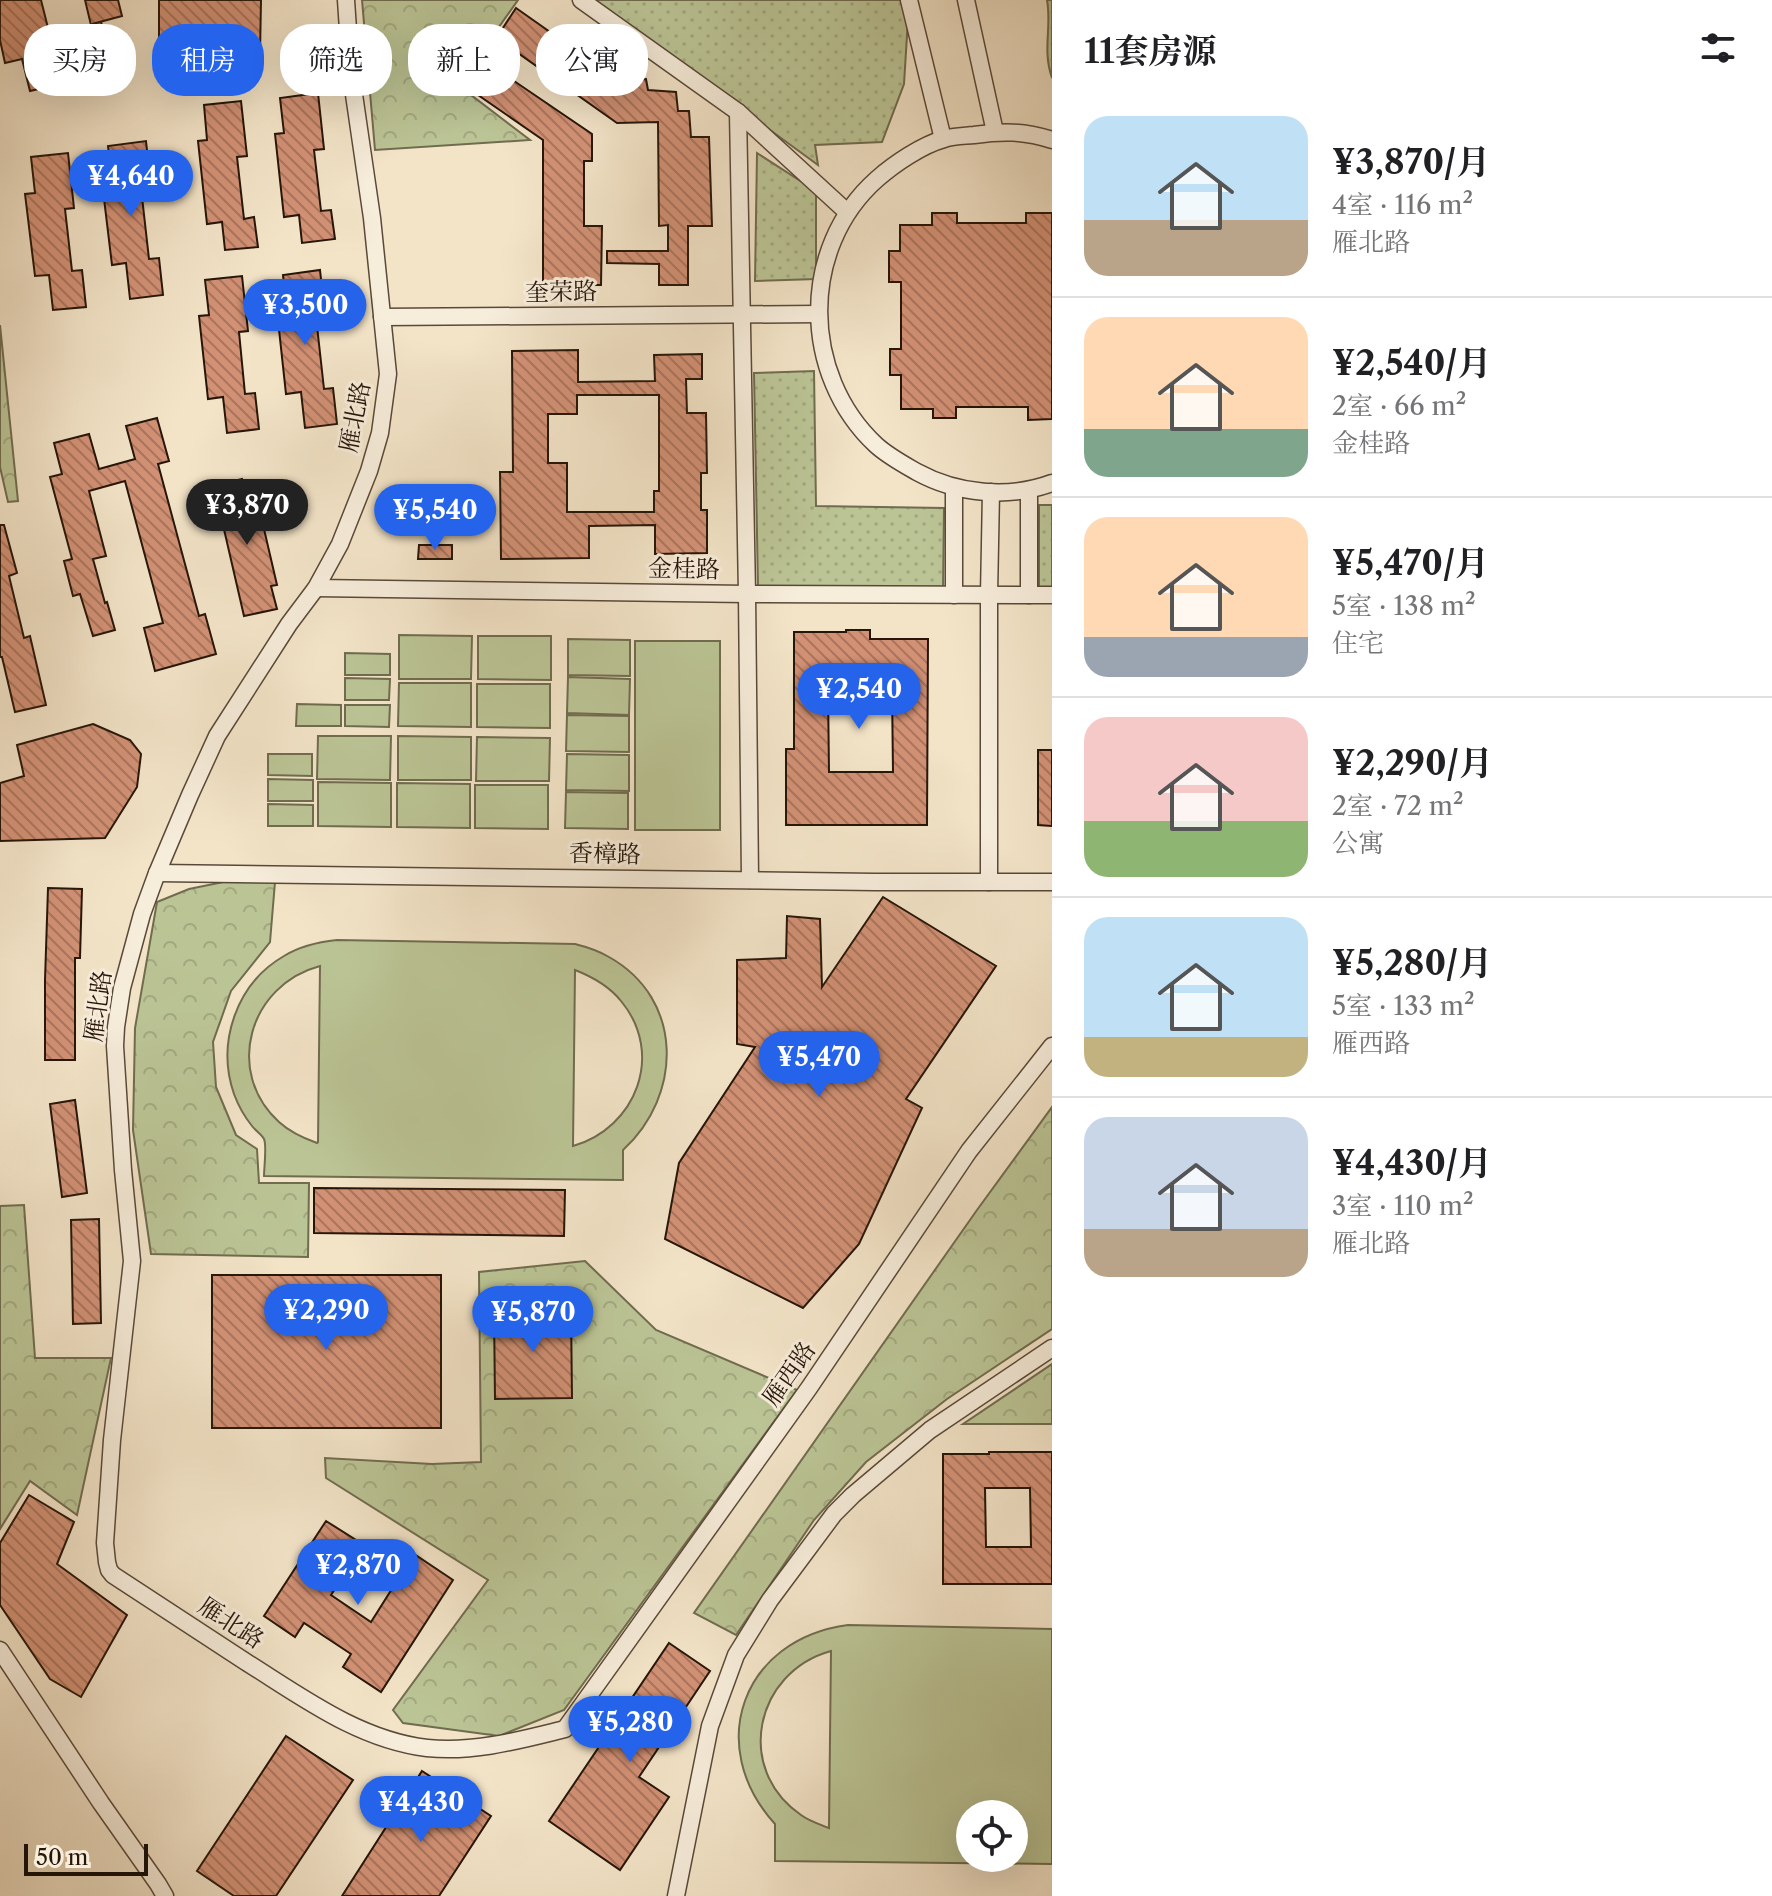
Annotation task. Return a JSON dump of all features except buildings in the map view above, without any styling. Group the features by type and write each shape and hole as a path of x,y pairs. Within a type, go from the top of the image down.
{"street":[{"name":"雁北路","path":"346,0 351,74 372,218 388,374 380,433 369,471 340,544 316,588 289,624 217,736 157,873 128,962 115,1046 132,1261 112,1440 105,1543 109,1570 113,1575 292,1691 362,1730 388,1740 421,1747 457,1749 495,1746 565,1729"},
{"path":"581,0 738,112 847,212"},
{"path":"909,0 943,139"},
{"path":"966,0 995,132"},
{"path":"738,112 750,880"},
{"path":"1052,140 1013,131 943,139 896,163 869,186 847,212 827,256 820,285 818,314 828,372 842,400 857,424 900,463 954,488 991,492 1029,490 1052,483"},
{"name":"奎荣路","path":"382,317 818,314"},
{"path":"954,488 954,595"},
{"path":"1029,490 1029,595"},
{"path":"989,882 991,492"},
{"name":"金桂路","path":"316,588 1052,595"},
{"name":"香樟路","path":"157,873 1052,882"},
{"name":"雁西路","path":"565,1729 809,1388 969,1151 1052,1046"},
{"path":"679,1895 710,1726 736,1655 770,1600 834,1514 853,1495 930,1430 1052,1348"},
{"path":"0,1650 165,1896"}],"green space":[{"path":"362,0 518,0 501,24 408,24 408,96 472,96 530,140 375,150 370,96 392,96 392,24 364,24"},
{"path":"592,0 903,0 908,19 904,84 882,142 815,145 818,165 648,41 648,24 625,24"},
{"path":"1047,0 1052,0 1052,78 1048,58"},
{"path":"757,153 816,191 816,279 755,281"},
{"path":"0,325 18,501 8,502 0,467"},
{"path":"814,371 816,506 944,508 943,590 758,587 754,373"},
{"path":"1039,505 1052,505 1052,589 1039,589"},
{"path":"399,635 472,636 471,679 399,679"},
{"path":"478,636 551,636 551,680 478,679"},
{"path":"568,639 630,640 630,676 568,675"},
{"path":"635,641 720,641 720,830 635,830"},
{"path":"345,653 390,654 390,675 345,675"},
{"path":"568,677 630,679 629,715 567,713"},
{"path":"345,678 390,679 389,700 345,700"},
{"path":"399,683 471,683 471,727 398,726"},
{"path":"477,684 550,684 550,728 477,727"},
{"path":"297,704 341,705 341,726 296,726"},
{"path":"345,705 390,705 389,727 345,726"},
{"path":"567,715 629,716 629,752 566,751"},
{"path":"318,736 391,736 390,780 317,779"},
{"path":"398,736 471,737 471,780 398,780"},
{"path":"477,737 550,738 549,781 476,781"},
{"path":"268,754 312,754 312,776 268,775"},
{"path":"567,754 629,755 629,791 566,790"},
{"path":"268,779 313,780 313,801 268,801"},
{"path":"318,782 391,783 391,827 318,826"},
{"path":"397,783 470,784 470,828 397,827"},
{"path":"475,785 548,785 548,829 475,828"},
{"path":"566,792 628,793 628,829 565,828"},
{"path":"268,804 313,805 313,826 268,826"},
{"path":"233,880 275,882 270,942 231,991 213,1042 216,1087 236,1135 257,1149 259,1183 309,1183 308,1257 151,1254 133,1130 135,1028 157,902 189,889"},
{"path":"337,940 575,944 605,955 634,975 651,997 662,1022 667,1049 665,1076 657,1103 643,1128 623,1150 623,1180 264,1176 264,1139 242,1110 229,1074 228,1054 235,1016 254,982 284,956 309,945","holes":["320,966 318,1142 317,1143 283,1126 262,1102 252,1079 249,1056 252,1032 261,1011 276,991 296,976","575,970 600,982 621,1001 634,1022 641,1043 642,1065 637,1087 613,1123 595,1137 573,1146"]},
{"path":"1052,1107 1052,1329 947,1399 866,1462 814,1520 736,1635 694,1613 977,1210"},
{"path":"24,1205 35,1358 111,1358 77,1515 30,1481 0,1529 0,1206"},
{"path":"585,1261 656,1330 797,1390 564,1710 499,1736 403,1723 393,1710 488,1580 326,1478 325,1458 432,1464 481,1462 479,1272"},
{"path":"1052,1364 1052,1424 963,1424"},
{"path":"848,1625 1052,1629 1052,1864 1028,1864 1028,1800 956,1800 956,1863 775,1861 775,1824 753,1794 742,1762 739,1730 745,1700 760,1674 782,1651 812,1634","holes":["831,1651 829,1827 804,1817 780,1796 767,1773 761,1748 762,1724 770,1700 785,1679 805,1662"]}]}
